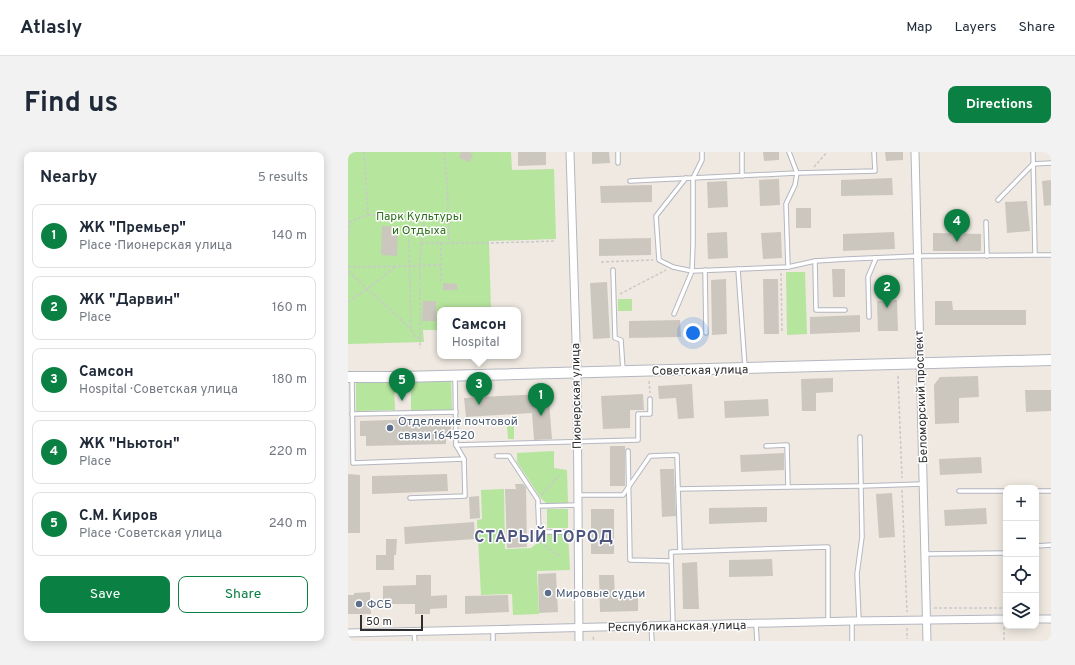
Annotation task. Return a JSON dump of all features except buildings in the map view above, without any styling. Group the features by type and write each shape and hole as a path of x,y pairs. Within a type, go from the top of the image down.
{"street":[{"name":"Пионерская улица","path":"570,152 577,372 579,641"},
{"name":"Беломорский проспект","path":"915,152 926,641"},
{"name":"Советская улица","path":"350,377 401,377 1051,360"},
{"path":"1039,619 1051,619"},
{"name":"Республиканская улица","path":"348,633 856,621 926,620 1003,622"}],"lane":[{"path":"618,152 618,163"},
{"path":"674,314 692,270 693,178 702,160 702,152"},
{"path":"742,152 742,176"},
{"path":"788,267 786,204 795,185 797,173 789,152"},
{"path":"630,181 875,171 874,152"},
{"path":"1033,152 1035,254"},
{"path":"998,200 1033,164 1051,163"},
{"path":"686,178 656,216 659,260 673,266 692,270 705,270 788,267 815,261 918,256 1051,255"},
{"path":"986,222 987,256"},
{"path":"869,317 868,277 876,258"},
{"path":"815,261 816,310 845,310"},
{"path":"738,268 745,368"},
{"path":"613,270 615,338 621,340 623,371"},
{"path":"705,270 706,333"},
{"path":"410,498 465,496 464,460 456,445 455,375"},
{"path":"350,377 353,463 464,460"},
{"path":"456,445 638,440 638,414 650,414 650,399"},
{"path":"352,414 456,412"},
{"path":"853,640 856,621 857,574 862,537 860,437"},
{"path":"766,446 787,446 788,487"},
{"path":"628,451 630,560 671,561"},
{"path":"623,495 650,456 677,455 680,552"},
{"path":"497,456 509,456 538,500 539,532 578,532"},
{"path":"678,489 923,484"},
{"path":"958,491 1003,491"},
{"path":"1039,491 1051,491"},
{"path":"578,496 628,496"},
{"path":"538,506 578,505"},
{"path":"1039,546 1051,545"},
{"path":"673,626 671,552 828,547 828,622"},
{"path":"925,554 1003,553"},
{"path":"756,624 757,641"},
{"path":"651,626 652,641"},
{"path":"493,630 493,641"},
{"path":"414,632 415,641"}],"path":[{"path":"364,152 368,215"},
{"path":"444,152 449,243"},
{"path":"809,173 827,152"},
{"path":"348,238 350,230 348,221 368,215 424,214 424,230 420,266 420,348"},
{"path":"408,215 411,329"},
{"path":"424,230 449,228"},
{"path":"422,243 554,241"},
{"path":"440,243 441,281"},
{"path":"601,262 659,260"},
{"path":"348,267 441,265"},
{"path":"348,302 396,266"},
{"path":"614,297 673,266"},
{"path":"781,267 782,333"},
{"path":"348,271 411,329 415,337 420,338"},
{"path":"898,376 907,639"},
{"path":"649,381 650,399"},
{"path":"538,500 559,475"},
{"path":"539,532 539,541 561,558"},
{"path":"926,608 1003,608"},
{"path":"1004,641 1005,629"},
{"path":"593,637 594,641"}],"green space":[{"name":"Парк Культуры и Отдыха","path":"348,152 511,152 512,170 554,169 556,239 489,241 491,307 437,307 437,330 423,330 424,342 348,344"},
{"path":"786,272 805,272 807,334 787,335"},
{"path":"618,299 632,299 632,311 618,311"},
{"path":"451,379 452,410 411,411 411,380"},
{"path":"394,380 395,410 356,411 356,381"},
{"path":"507,426 514,426 514,439 508,439"},
{"path":"554,451 554,468 567,470 568,503 547,504 540,497 517,462 517,453"},
{"path":"504,489 505,549 531,548 548,534 568,533 570,570 537,571 539,614 513,615 512,594 481,595 477,520 482,519 481,490"},
{"path":"547,509 568,509 568,528 547,528"}],"place":[{"name":"ЖК \"Ньютон\"","path":"957,242"},
{"name":"ЖК \"Дарвин\"","path":"887,308"},
{"name":"С.М. Киров","path":"402,401"},
{"name":"Самсон","path":"479,405"},
{"name":"ЖК \"Премьер\"","path":"541,416"},
{"name":"Отделение почтовой связи 164520","path":"390,428"},
{"name":"Мировые судьи","path":"548,593"},
{"name":"ФСБ","path":"359,604"}],"district":[{"name":"СТАРЫЙ ГОРОД","path":"544,536"}]}
